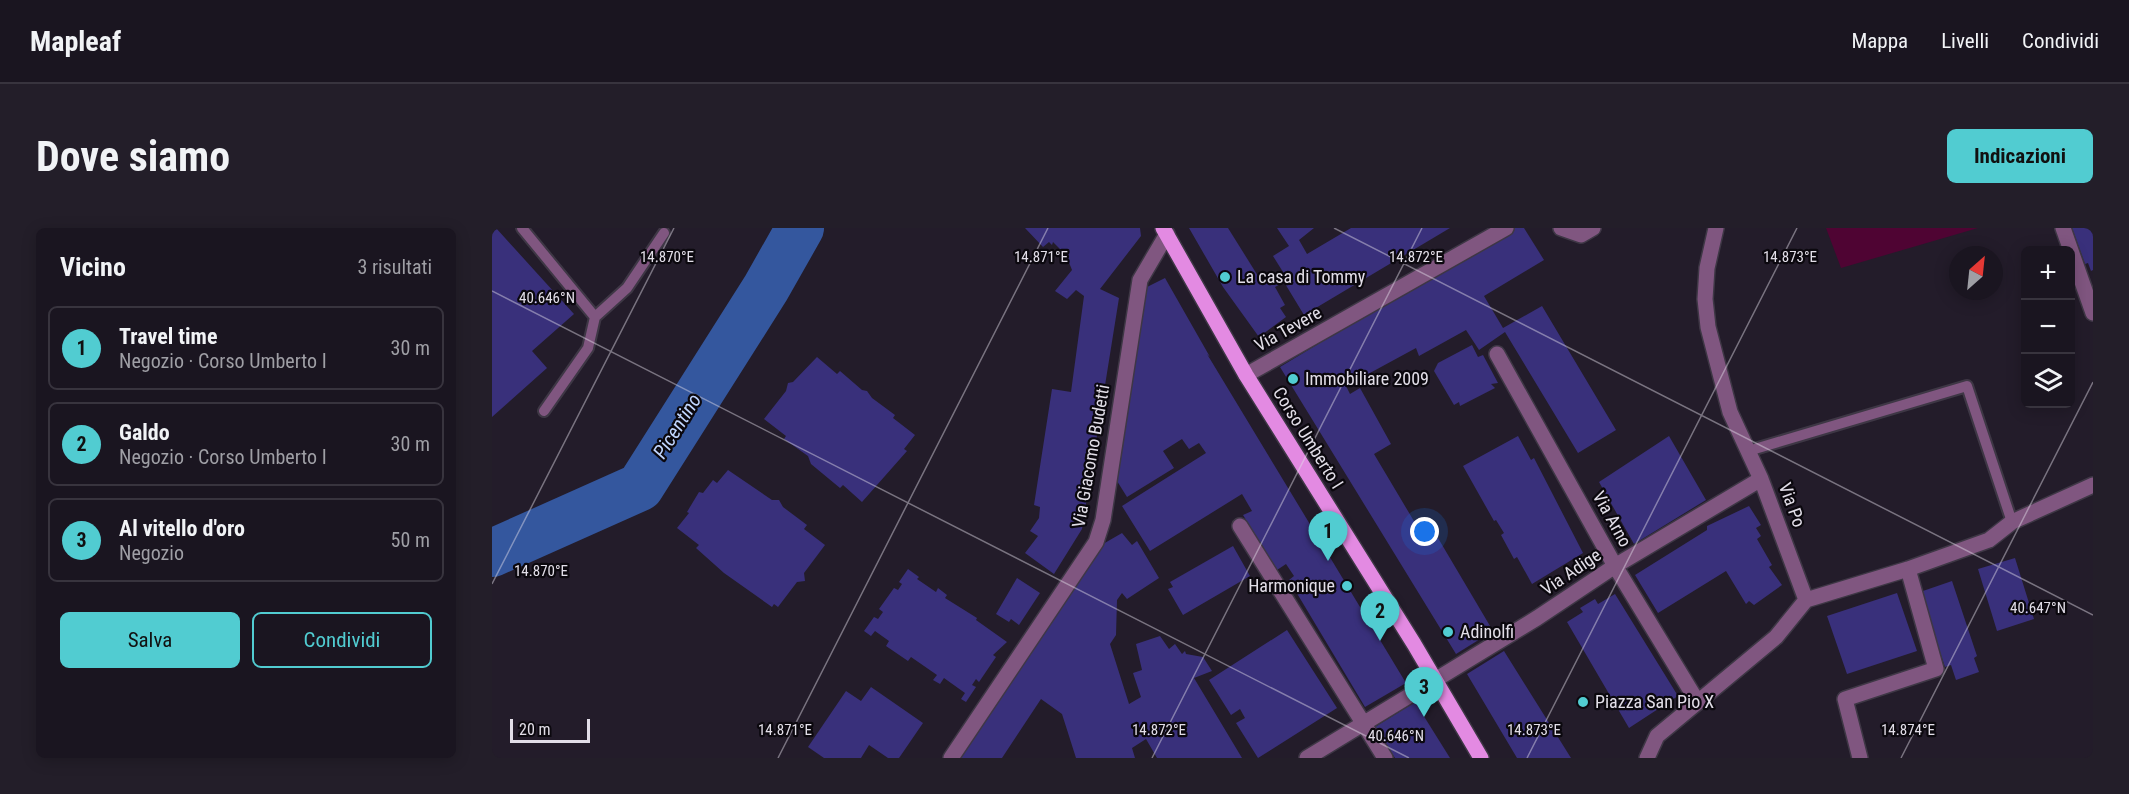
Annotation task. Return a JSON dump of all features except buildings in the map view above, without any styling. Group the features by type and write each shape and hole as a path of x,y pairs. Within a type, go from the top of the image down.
{"main road":[{"name":"Corso Umberto I","path":"1165,231 1246,375 1481,758"}],"street":[{"name":"Via Tevere","path":"1246,375 1506,228"},
{"path":"1561,228 1581,235 1593,228"},
{"name":"Via Po","path":"1716,228 1707,268 1705,299 1708,327 1730,412 1761,479 1806,600"},
{"path":"2063,228 2093,314"},
{"name":"Via Giacomo Budetti","path":"951,758 1096,542 1103,520 1140,279 1165,231"},
{"name":"Via Arno","path":"1497,354 1616,566 1697,701"},
{"name":"Via Adige","path":"1307,758 1761,479"},
{"path":"1647,758 1657,736 1776,637 1806,600 1908,569 1989,540 2012,522 2093,485"},
{"path":"1240,526 1385,758"},
{"path":"1860,758 1845,699 1936,669 1908,569"}],"lane":[{"path":"522,228 596,317"},
{"path":"544,411 588,348 596,317 627,288 664,233"},
{"path":"1748,451 1968,386 2012,522"}],"shaded area":[{"path":"1826,228 1978,228 1841,268"}],"waterway":[{"name":"Picentino","path":"492,553 640,487 766,288 800,228"}],"place":[{"name":"La casa di Tommy","path":"1225,277"},
{"name":"Immobiliare 2009","path":"1293,379"},
{"name":"Travel time","path":"1328,561"},
{"name":"Harmonique","path":"1347,586"},
{"name":"Adinolfi","path":"1448,632"},
{"name":"Galdo","path":"1380,641"},
{"name":"Piazza San Pio X","path":"1583,702"},
{"name":"Al vitello d'oro","path":"1424,717"}]}
